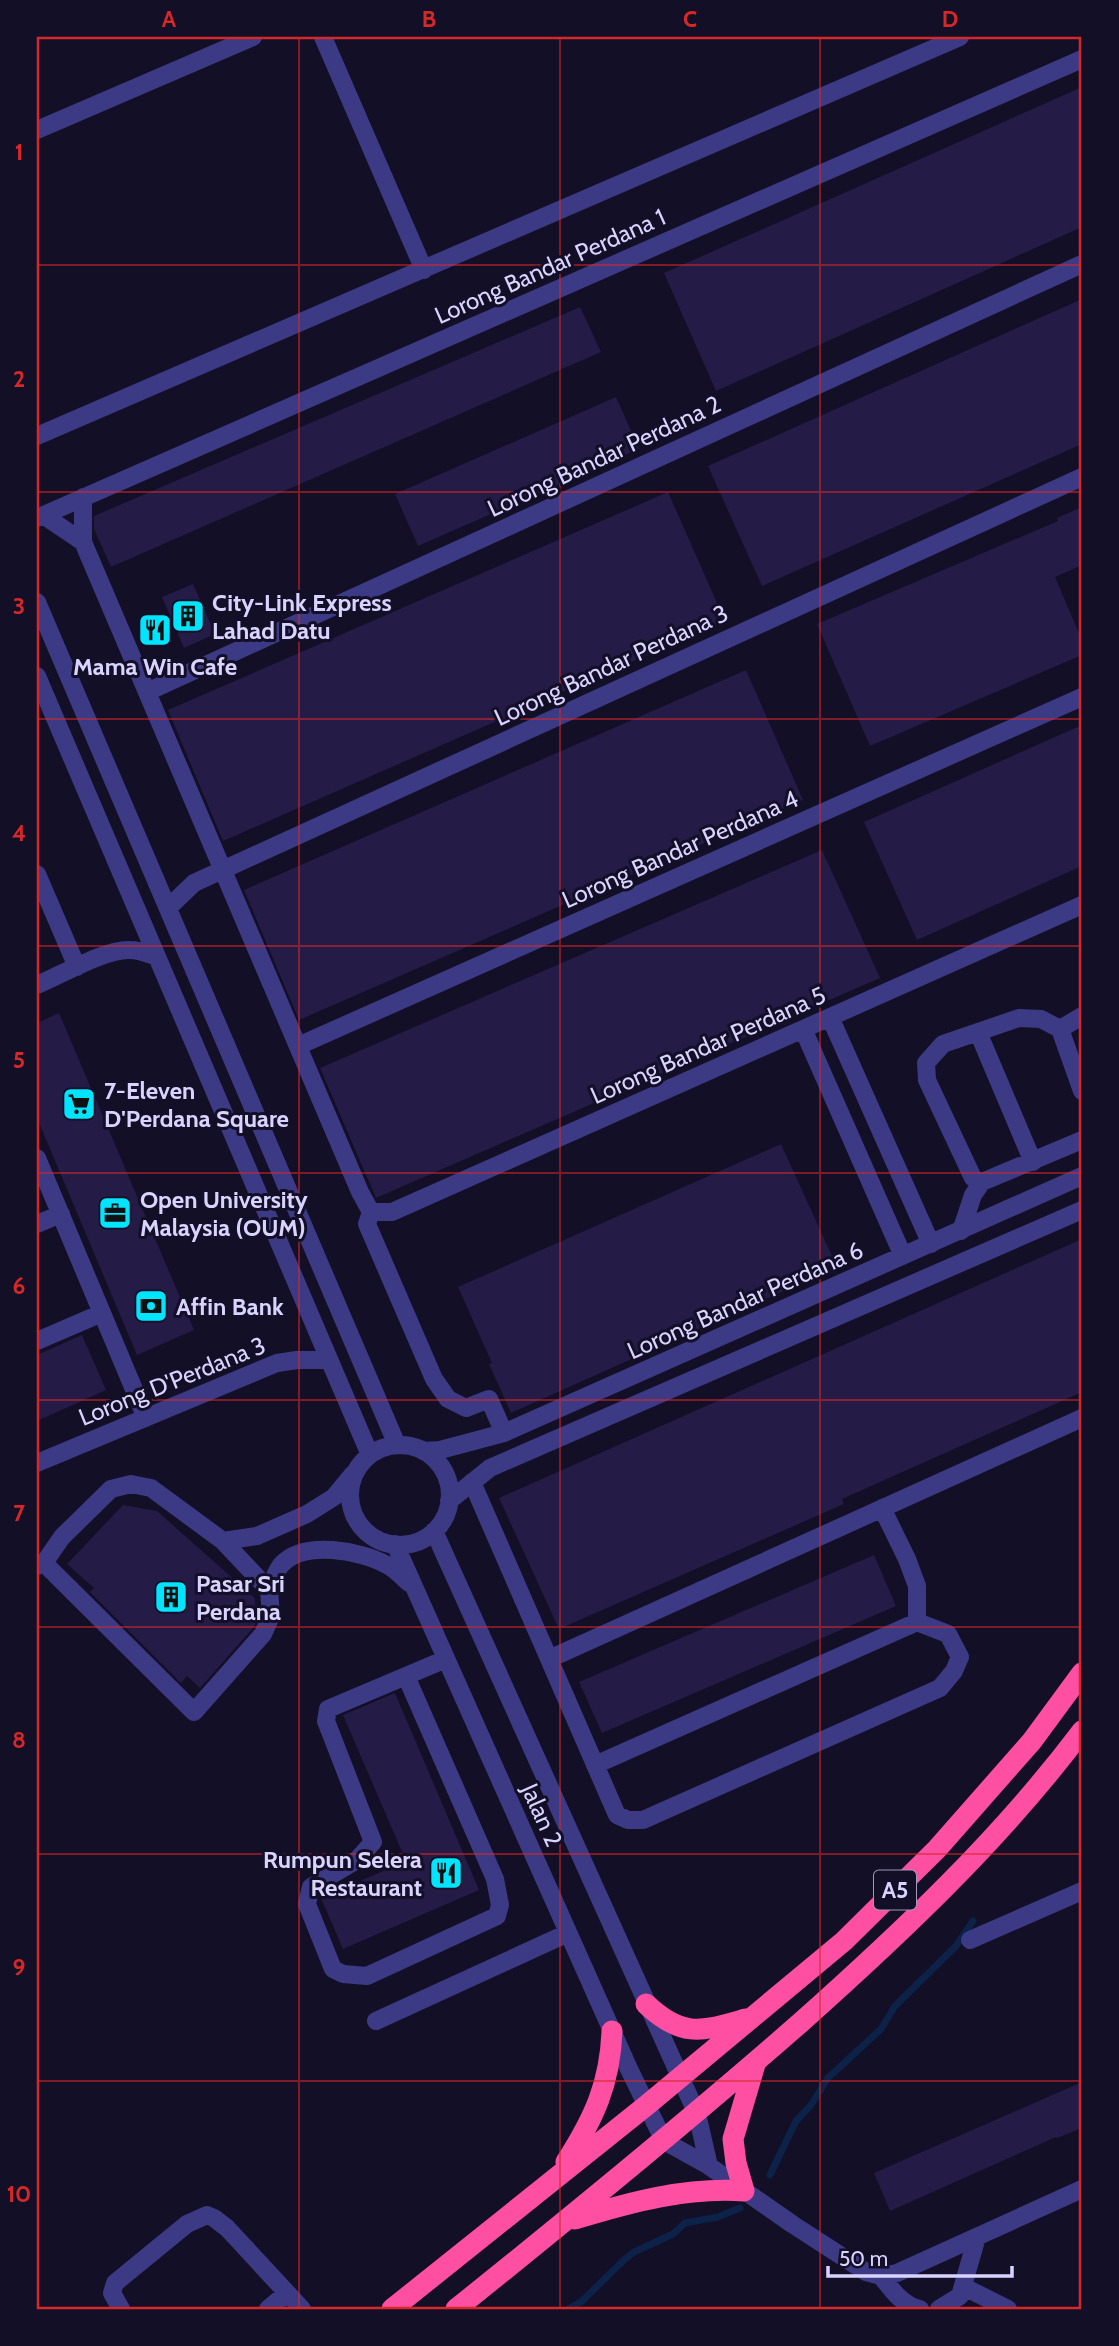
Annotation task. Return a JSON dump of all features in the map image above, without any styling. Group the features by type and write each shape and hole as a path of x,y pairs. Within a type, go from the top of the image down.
{"highway":[{"name":"A5","path":"392,2309 647,2105 844,1941 937,1849 1032,1741 1082,1673"},
{"name":"A5","path":"456,2309 664,2141 862,1968 963,1870 1082,1731"},
{"path":"646,2004 661,2018 678,2027 704,2030 753,2017"},
{"path":"558,2176 586,2132 597,2107 611,2060 612,2031"},
{"path":"563,2223 623,2205 681,2193 714,2189 744,2191 733,2139 756,2061"}],"street":[{"path":"37,130 253,37"},
{"path":"323,37 424,270"},
{"path":"37,436 960,37"},
{"name":"Lorong Bandar Perdana 1","path":"40,516 1082,59"},
{"name":"Lorong Bandar Perdana 2","path":"147,692 1082,264"},
{"name":"Lorong Bandar Perdana 3","path":"167,908 194,883 1082,477"},
{"path":"83,497 83,542 360,1192 372,1212 367,1224 434,1379 448,1399 466,1408 489,1399 504,1433"},
{"path":"40,516 83,542"},
{"path":"37,602 397,1445"},
{"path":"37,676 370,1455"},
{"name":"Lorong Bandar Perdana 4","path":"298,1046 1082,697"},
{"path":"37,874 77,967"},
{"name":"Lorong Bandar Perdana 5","path":"372,1212 392,1212 1082,905"},
{"path":"37,985 107,954 127,949 139,950 157,957"},
{"path":"1060,1029 1082,1016"},
{"path":"830,1017 931,1244"},
{"path":"982,1182 973,1178 970,1173 927,1080 926,1063 943,1044 1019,1018 1041,1019 1060,1029 1082,1091"},
{"path":"803,1029 904,1256"},
{"path":"978,1032 1033,1161"},
{"path":"961,1231 973,1195 982,1182 1082,1140"},
{"path":"37,1158 146,1418"},
{"name":"Lorong Bandar Perdana 6","path":"423,1451 440,1450 504,1433 1082,1176"},
{"path":"449,1501 490,1468 1082,1210"},
{"path":"37,1224 61,1214"},
{"path":"37,1341 102,1313"},
{"name":"Lorong D'Perdana 3","path":"37,1463 277,1363 329,1360"},
{"path":"549,1659 1082,1418"},
{"path":"223,1541 257,1536 307,1514 334,1497 355,1472 370,1455 397,1445 423,1451 435,1459 444,1471 449,1486 447,1512 434,1531 422,1539 395,1545 379,1540 366,1532 356,1519 350,1503 350,1487 355,1472"},
{"path":"472,1482 595,1765 617,1815 628,1820 643,1820 940,1688 954,1671 960,1657 948,1633 917,1622 595,1765"},
{"path":"269,1590 223,1541 151,1488 131,1484 111,1489 62,1536 40,1565 194,1712 263,1634 271,1616 269,1590 281,1565 298,1554 321,1549 353,1552 389,1566 414,1588"},
{"path":"882,1508 917,1586 917,1622"},
{"name":"Jalan 2","path":"434,1531 696,2114 709,2166"},
{"name":"Jalan 2","path":"395,1545 612,2031 664,2141"},
{"path":"406,1676 495,1879 500,1905 497,1916 366,1976 343,1974 333,1969 307,1904 311,1887 357,1860 373,1842 326,1721 328,1709 446,1659"},
{"path":"970,1940 1082,1891"},
{"path":"376,2021 568,1933"},
{"path":"664,2141 709,2166 866,2272 881,2276 897,2273 1082,2189"},
{"path":"121,2309 112,2293 115,2283 187,2224 207,2215 227,2228 302,2309"},
{"path":"939,2309 960,2296 977,2237"},
{"path":"881,2276 897,2295 913,2308 920,2309"},
{"path":"964,2287 1008,2309"},
{"path":"268,2309 287,2293"}],"building":[{"path":"1082,87 1082,227 716,391 664,273"},
{"path":"1082,299 1082,444 762,586 708,466"},
{"path":"580,307 601,352 111,567 94,529 94,516"},
{"path":"616,397 639,449 418,546 395,494"},
{"path":"668,492 725,621 223,841 168,710"},
{"path":"1082,507 1082,565 1055,577 1082,640 1082,655 870,746 817,624 1058,521 1057,518"},
{"name":"City-Link Express Lahad Datu","path":"193,584 215,634 184,648 162,597"},
{"path":"746,670 803,800 299,1020 244,890"},
{"path":"1082,725 1082,866 917,940 864,822"},
{"path":"822,850 880,978 376,1198 320,1068"},
{"path":"59,1013 194,1330 137,1355 37,1118 37,1023"},
{"path":"781,1144 837,1267 511,1413 458,1287"},
{"path":"1082,1239 1082,1392 842,1499 844,1504 559,1629 499,1498"},
{"path":"82,1335 106,1390 37,1421 37,1355"},
{"name":"Pasar Sri Perdana","path":"123,1505 157,1511 255,1598 256,1623 253,1628 200,1688 187,1676 181,1683 90,1592 94,1588 67,1564"},
{"path":"874,1555 896,1606 602,1733 579,1682"},
{"path":"395,1693 479,1890 343,1949 321,1898 406,1861 343,1715"},
{"path":"1082,2082 1082,2128 890,2211 874,2173"}],"waterway":[{"path":"770,2175 796,2121 811,2105 828,2078 881,2029 895,2006 956,1946 973,1921"},
{"path":"568,2309 581,2302 634,2252 673,2234 685,2223 718,2217 740,2208"}],"place":[{"name":"City-Link Express Lahad Datu","path":"188,616"},
{"name":"Mama Win Cafe","path":"155,630"},
{"name":"7-Eleven D'Perdana Square","path":"79,1104"},
{"name":"Open University Malaysia (OUM)","path":"115,1213"},
{"name":"Affin Bank","path":"151,1306"},
{"name":"Pasar Sri Perdana","path":"171,1597"},
{"name":"Rumpun Selera Restaurant","path":"446,1873"}]}
